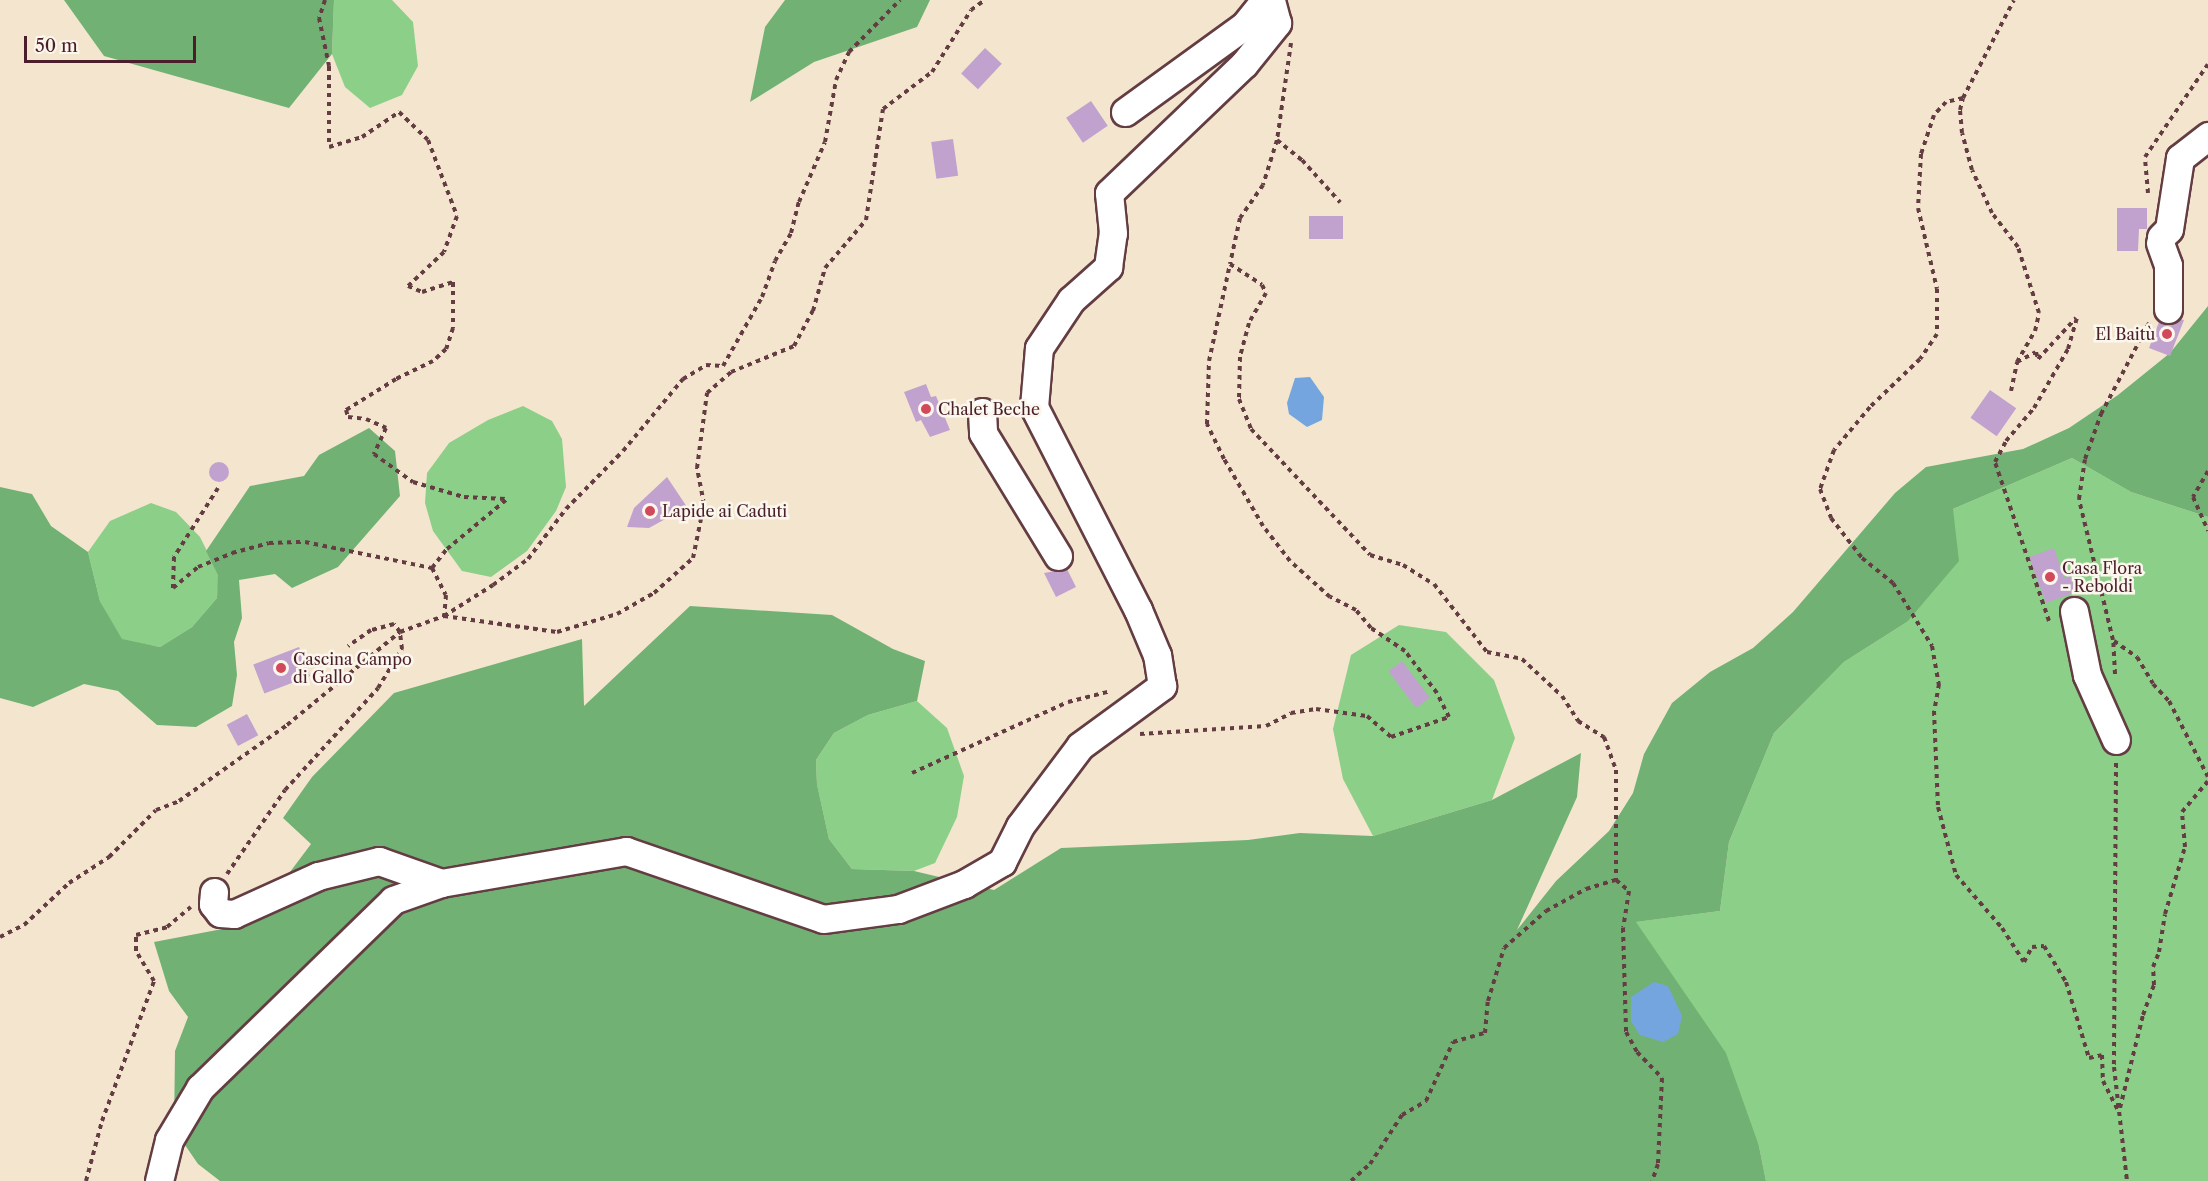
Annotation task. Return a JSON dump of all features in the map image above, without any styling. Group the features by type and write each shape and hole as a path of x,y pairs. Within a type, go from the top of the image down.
{"street":[{"path":"159,1181 169,1140 200,1088 393,900 441,883 626,851 823,919 898,909 964,884 1002,861 1020,826 1080,746 1162,686 1157,655 1034,407 1040,348 1054,321 1071,300 1108,267 1113,233 1109,192 1244,64 1277,23 1270,5 1125,112"},
{"path":"2160,312 2168,265 2161,240 2169,229 2180,159 2208,136"},
{"path":"982,412 983,433 1058,555"},
{"path":"2074,611 2087,675 2116,740"},
{"path":"214,892 213,904 220,913 234,914 318,876 379,861 441,883"}],"path":[{"path":"325,0 319,18 329,66 328,147 362,137 399,112 428,140 457,216 444,252 408,286 422,292 453,282 453,328 446,349 433,362 396,379 346,410 348,417 366,419 386,428 374,454 393,471 413,482 464,497 506,499 447,549 432,568"},
{"path":"0,938 24,925 69,883 109,857 156,810 179,801 252,750 400,632 444,616 528,559 566,509 623,451 683,379 706,365 723,366 762,297 775,261 790,233 799,202 825,142 836,80 849,52 900,0"},
{"path":"444,616 557,632 617,614 654,593 693,558 704,504 697,468 707,393 731,372 794,346 813,310 825,268 866,220 883,109 932,72 971,10 985,0"},
{"path":"2011,391 2017,362 2035,331 2039,313 2018,247 1992,213 1972,170 1962,133 1962,98 2014,0"},
{"path":"1131,735 1266,726 1291,713 1316,709 1367,716 1391,737 1449,717 1437,693 1405,651 1371,628 1356,610 1330,597 1290,561 1263,526 1207,424 1209,361 1240,218 1263,185 1277,140 1292,51 1288,32 1270,5"},
{"path":"1962,98 1946,102 1934,115 1921,154 1918,208 1936,289 1937,334 1920,359 1870,407 1834,450 1820,489 1831,518 1862,558 1893,583 1932,646 1939,684 1934,711 1938,807 1956,875 2002,928 2024,962 2032,946 2044,946 2066,982 2089,1058 2102,1055 2103,1081 2119,1112"},
{"path":"1277,140 1302,160 1340,202"},
{"path":"1230,264 1262,285 1266,293 1249,322 1240,357 1239,399 1251,429 1370,555 1403,565 1434,584 1487,652 1522,659 1562,696 1578,721 1604,737 1616,770 1616,880 1629,891 1623,928 1626,1032 1638,1052 1662,1078 1658,1164 1652,1181"},
{"path":"2115,682 2113,640 2079,498 2085,459 2101,414 2160,312"},
{"path":"2017,362 2036,352 2038,359 2077,317 2068,349 2034,408 2006,441 1995,462 2044,609"},
{"path":"2208,471 2193,497 2208,531"},
{"path":"218,488 174,557 173,588 198,567 269,543 305,542 432,568"},
{"path":"2202,519 2208,521"},
{"path":"432,568 446,595 444,616"},
{"path":"86,1181 102,1121 154,981 136,951 136,935 167,927 214,892 285,790 378,688 402,649 400,632 394,624 371,630 348,645"},
{"path":"2113,640 2138,657 2153,684 2169,700 2208,779 2182,812 2185,847 2165,914 2159,952 2153,967 2154,986 2143,1015 2119,1112"},
{"path":"912,773 1030,718 1112,689 1103,704 1101,732"},
{"path":"2116,740 2114,1067 2127,1181"},
{"path":"1351,1181 1370,1164 1402,1115 1426,1101 1453,1042 1485,1032 1488,1001 1504,948 1546,911 1586,889 1616,880"}],"green space":[{"path":"64,0 334,0 332,54 289,108 104,56"},
{"path":"334,0 392,0 413,22 418,66 402,95 370,108 345,87 332,54"},
{"path":"785,0 930,0 917,27 814,62 750,102 765,27"},
{"path":"2208,306 2208,517 2131,492 2072,458 1953,509 1959,561 1907,622 1844,662 1774,733 1729,842 1720,911 1636,922 1726,1053 1759,1146 1766,1181 220,1181 198,1164 174,1129 175,1051 188,1017 169,991 154,942 238,926 290,872 311,844 283,818 312,777 394,693 582,639 584,706 690,606 832,615 893,649 925,661 917,701 868,715 834,733 816,760 817,784 829,839 852,869 914,871 994,890 1061,848 1248,840 1300,833 1373,836 1492,800 1581,753 1577,797 1517,930 1556,881 1609,831 1633,793 1644,754 1672,703 1710,672 1753,648 1793,612 1895,493 1926,467 2023,449 2069,428 2118,395 2170,353"},
{"path":"523,406 552,421 562,439 566,487 556,511 527,551 491,577 462,571 433,531 425,503 427,473 449,443 488,420"},
{"path":"369,428 395,451 400,496 338,567 292,588 275,574 239,580 242,618 234,642 237,675 232,706 196,727 157,725 118,691 84,684 33,707 0,698 0,487 32,494 51,526 88,552 100,601 122,639 160,647 192,627 217,598 218,575 206,551 250,486 304,476 319,455"},
{"path":"2072,458 2131,492 2208,517 2208,1181 1766,1181 1759,1146 1635,922 1720,911 1729,842 1774,733 1844,662 1907,622 1953,509"},
{"path":"151,503 176,512 200,537 219,575 217,598 192,627 160,647 122,640 100,601 88,552 110,521"},
{"path":"1399,625 1446,632 1494,680 1515,738 1492,800 1373,836 1343,779 1333,729 1351,655"},
{"path":"917,701 947,728 964,776 957,817 935,863 914,871 852,869 829,839 817,784 816,760 834,733 868,715"}],"water":[{"path":"1310,377 1324,397 1322,420 1307,427 1289,414 1287,403 1295,378"},
{"path":"1654,982 1668,986 1682,1016 1678,1034 1663,1042 1640,1035 1631,1021 1631,997"}],"building":[{"path":"985,48 1002,64 978,89 961,74"},
{"path":"1091,101 1108,126 1083,143 1066,118"},
{"path":"953,139 958,176 936,179 931,142"},
{"path":"2117,208 2147,208 2147,229 2139,229 2138,251 2117,251"},
{"path":"1309,216 1343,216 1343,239 1309,239"},
{"name":"El Baitù","path":"2180,319 2184,320 2170,356 2149,348 2159,322 2169,325"},
{"name":"Chalet Beche","path":"926,384 931,397 936,396 950,430 930,437 921,420 916,422 904,392"},
{"path":"1990,390 2016,408 1997,436 1970,418"},
{"path":"219,462 226,465 229,472 226,479 219,482 212,479 209,472 212,465"},
{"path":"667,477 687,507 649,528 627,527 634,508"},
{"name":"Casa Flora - Reboldi","path":"2054,548 2064,577 2070,576 2076,592 2046,603 2029,557"},
{"path":"1067,569 1076,587 1056,597 1044,573"},
{"name":"Cascina Campo di Gallo","path":"299,647 310,676 264,694 253,665"},
{"path":"1402,661 1430,698 1416,708 1388,671"},
{"path":"247,714 258,735 238,746 227,725"}],"place":[{"name":"El Baitù","path":"2167,334"},
{"name":"Chalet Beche","path":"926,409"},
{"name":"Lapide ai Caduti","path":"650,511"},
{"name":"Casa Flora - Reboldi","path":"2050,577"},
{"name":"Cascina Campo di Gallo","path":"281,668"}]}
